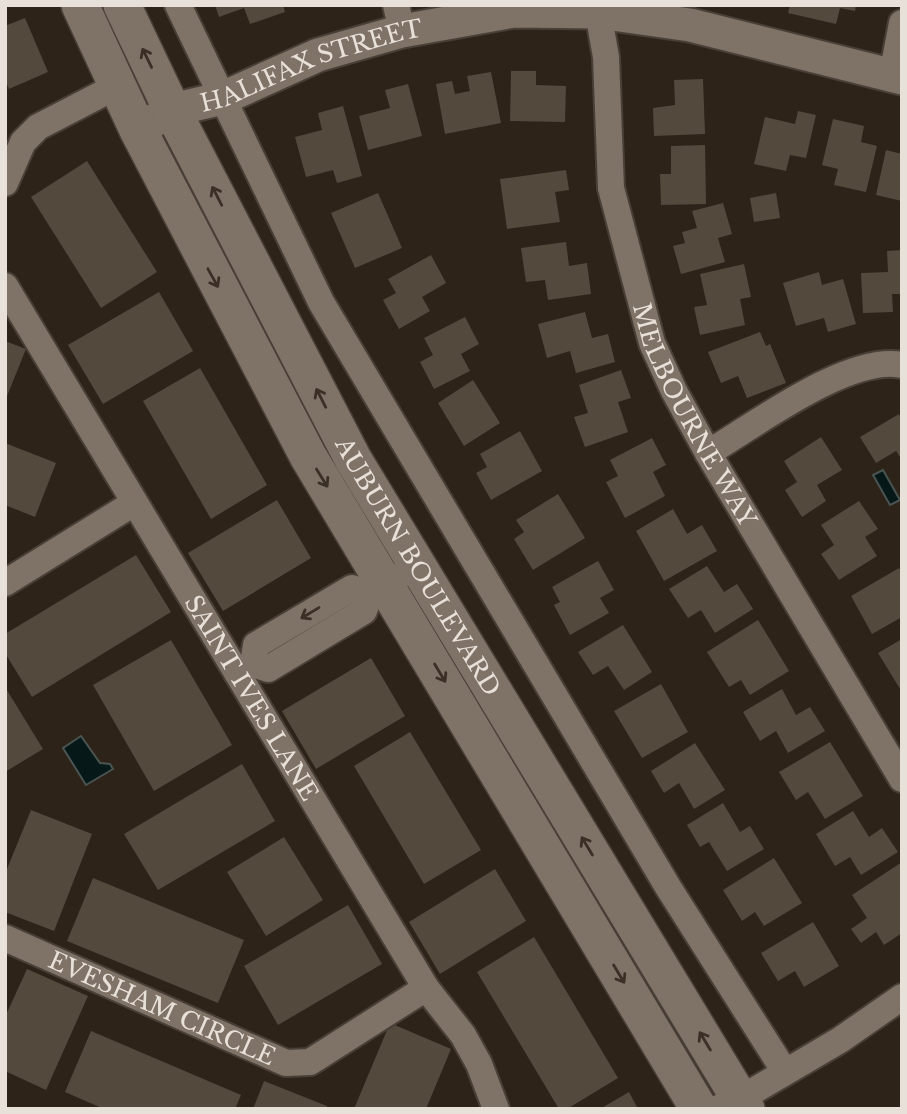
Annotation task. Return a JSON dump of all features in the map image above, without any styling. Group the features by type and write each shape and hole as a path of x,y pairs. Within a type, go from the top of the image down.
{"main road":[{"name":"AUBURN BOULEVARD","path":"80,5 138,130 378,589 699,1109"},
{"name":"AUBURN BOULEVARD","path":"122,5 172,110 353,459 734,1106"}],"street":[{"path":"178,5 321,302 668,887 785,1072"},
{"name":"HALIFAX STREET","path":"138,130 172,110 223,97 399,18 514,12 598,12 690,25 897,77"},
{"name":"MELBOURNE WAY","path":"598,12 606,57 611,188 652,343 674,391 708,453 902,779"},
{"path":"897,77 902,23"},
{"path":"5,183 23,142 38,127 117,86"},
{"name":"SAINT IVES LANE","path":"5,286 134,503 245,668 426,988 463,1035 479,1064 496,1109"},
{"path":"708,453 852,369 882,363 902,365"},
{"path":"5,583 134,503"},
{"path":"245,668 256,645 352,588 378,589 417,564"},
{"name":"EVESHAM CIRCLE","path":"8,946 286,1063 310,1062 426,988"},
{"path":"734,1106 840,1040 902,997"}],"shaded area":[{"path":"883,470 900,500 890,505 873,475"},
{"path":"81,736 100,763 110,764 113,769 86,785 63,748"}],"building":[{"path":"215,5 283,5 285,12 250,24 244,8 219,17"},
{"path":"790,5 856,5 855,11 840,8 836,24 788,13"},
{"path":"25,18 48,72 9,89 5,80 5,26"},
{"path":"511,71 536,71 536,85 566,86 565,122 510,121"},
{"path":"491,72 501,123 445,134 436,84 452,81 455,94 470,91 467,76"},
{"path":"703,79 705,134 654,136 653,108 675,105 674,80"},
{"path":"408,84 422,136 368,150 359,116 390,108 385,90"},
{"path":"343,106 362,176 337,183 333,170 306,177 295,137 322,130 318,113"},
{"path":"798,111 816,115 806,158 790,155 786,171 754,164 765,117 795,124"},
{"path":"833,119 864,126 861,142 877,146 866,192 834,185 838,169 822,165"},
{"path":"705,145 706,204 661,205 660,174 671,174 671,146"},
{"path":"886,150 902,154 902,201 876,195"},
{"path":"87,161 157,272 101,308 31,197"},
{"path":"566,170 569,190 555,192 560,222 507,229 500,179"},
{"path":"378,193 402,248 355,268 331,213"},
{"path":"776,193 780,218 754,222 750,198"},
{"path":"723,203 732,234 718,238 725,262 681,274 673,246 685,243 682,232 697,228 692,211"},
{"path":"566,242 569,266 587,263 591,294 548,300 545,280 526,282 521,248"},
{"path":"902,250 902,294 892,294 893,312 863,313 861,273 888,272 887,251"},
{"path":"431,255 446,283 422,297 430,311 399,329 383,300 396,293 388,279"},
{"path":"744,264 751,297 740,299 745,325 700,335 694,307 707,305 700,274"},
{"path":"819,272 822,285 843,279 856,324 828,332 824,318 796,326 783,283"},
{"path":"159,292 193,351 103,404 68,345"},
{"path":"585,312 592,338 608,334 615,362 576,373 570,351 547,358 538,324"},
{"path":"465,317 479,344 461,354 470,371 434,389 420,362 433,355 424,338"},
{"path":"760,332 766,346 770,344 786,383 747,398 738,376 721,383 708,352"},
{"path":"5,341 26,349 5,401"},
{"path":"200,368 267,485 211,519 143,401"},
{"path":"621,370 631,398 618,402 628,432 585,447 574,417 588,413 579,385"},
{"path":"473,380 500,423 464,446 438,403"},
{"path":"899,414 902,420 902,460 896,451 876,463 860,437"},
{"path":"520,431 542,471 491,500 476,473 487,467 480,454"},
{"path":"821,437 842,470 817,485 826,501 802,517 785,490 797,482 784,461"},
{"path":"652,438 666,465 653,472 665,496 625,518 606,482 618,476 610,460"},
{"path":"5,443 56,463 35,517 5,505"},
{"path":"558,494 585,538 533,570 514,539 524,532 516,520"},
{"path":"277,500 311,558 223,611 188,553"},
{"path":"859,501 878,529 865,537 877,556 839,580 821,554 834,545 821,525"},
{"path":"673,509 687,534 702,525 717,551 664,581 636,531"},
{"path":"136,555 171,612 32,697 5,653 5,634"},
{"path":"598,561 614,590 600,598 609,613 570,635 554,605 560,602 552,587"},
{"path":"707,566 724,592 737,584 753,609 715,633 701,610 688,618 669,589"},
{"path":"899,568 902,573 902,617 872,634 851,596"},
{"path":"758,620 789,671 750,695 741,680 729,687 707,652"},
{"path":"623,625 652,672 624,690 608,666 593,675 578,652"},
{"path":"902,639 902,692 878,653"},
{"path":"171,640 232,745 154,791 93,685"},
{"path":"371,658 405,716 316,769 282,711"},
{"path":"661,684 688,732 642,758 614,711"},
{"path":"5,687 43,749 5,772"},
{"path":"782,689 796,715 810,707 825,731 788,753 776,731 760,741 743,712"},
{"path":"410,732 481,850 424,884 354,766"},
{"path":"830,742 863,796 825,819 808,792 796,800 779,772"},
{"path":"695,743 725,790 694,809 679,783 664,793 651,771"},
{"path":"242,764 275,821 158,890 124,834"},
{"path":"723,803 740,832 750,826 764,849 727,871 709,842 700,847 687,825"},
{"path":"31,810 92,834 54,931 5,912 5,874"},
{"path":"853,811 869,837 882,828 898,852 861,875 850,857 835,866 816,834"},
{"path":"284,837 323,900 266,936 227,872"},
{"path":"774,858 802,903 764,926 755,912 742,921 723,890"},
{"path":"902,862 902,933 884,945 876,932 861,943 851,929 867,918 852,895"},
{"path":"495,869 526,921 440,974 409,922"},
{"path":"93,878 244,940 218,1003 67,941"},
{"path":"348,905 382,964 278,1025 244,966"},
{"path":"813,922 839,966 804,987 795,971 778,981 761,953"},
{"path":"534,937 618,1078 567,1109 559,1109 477,972"},
{"path":"27,969 88,996 46,1090 5,1071 5,1017"},
{"path":"390,1023 451,1049 426,1109 354,1109"},
{"path":"91,1031 241,1095 235,1109 104,1109 65,1092"},
{"path":"264,1081 327,1106 326,1109 253,1109"},
{"path":"629,1092 638,1109 600,1109"}]}
